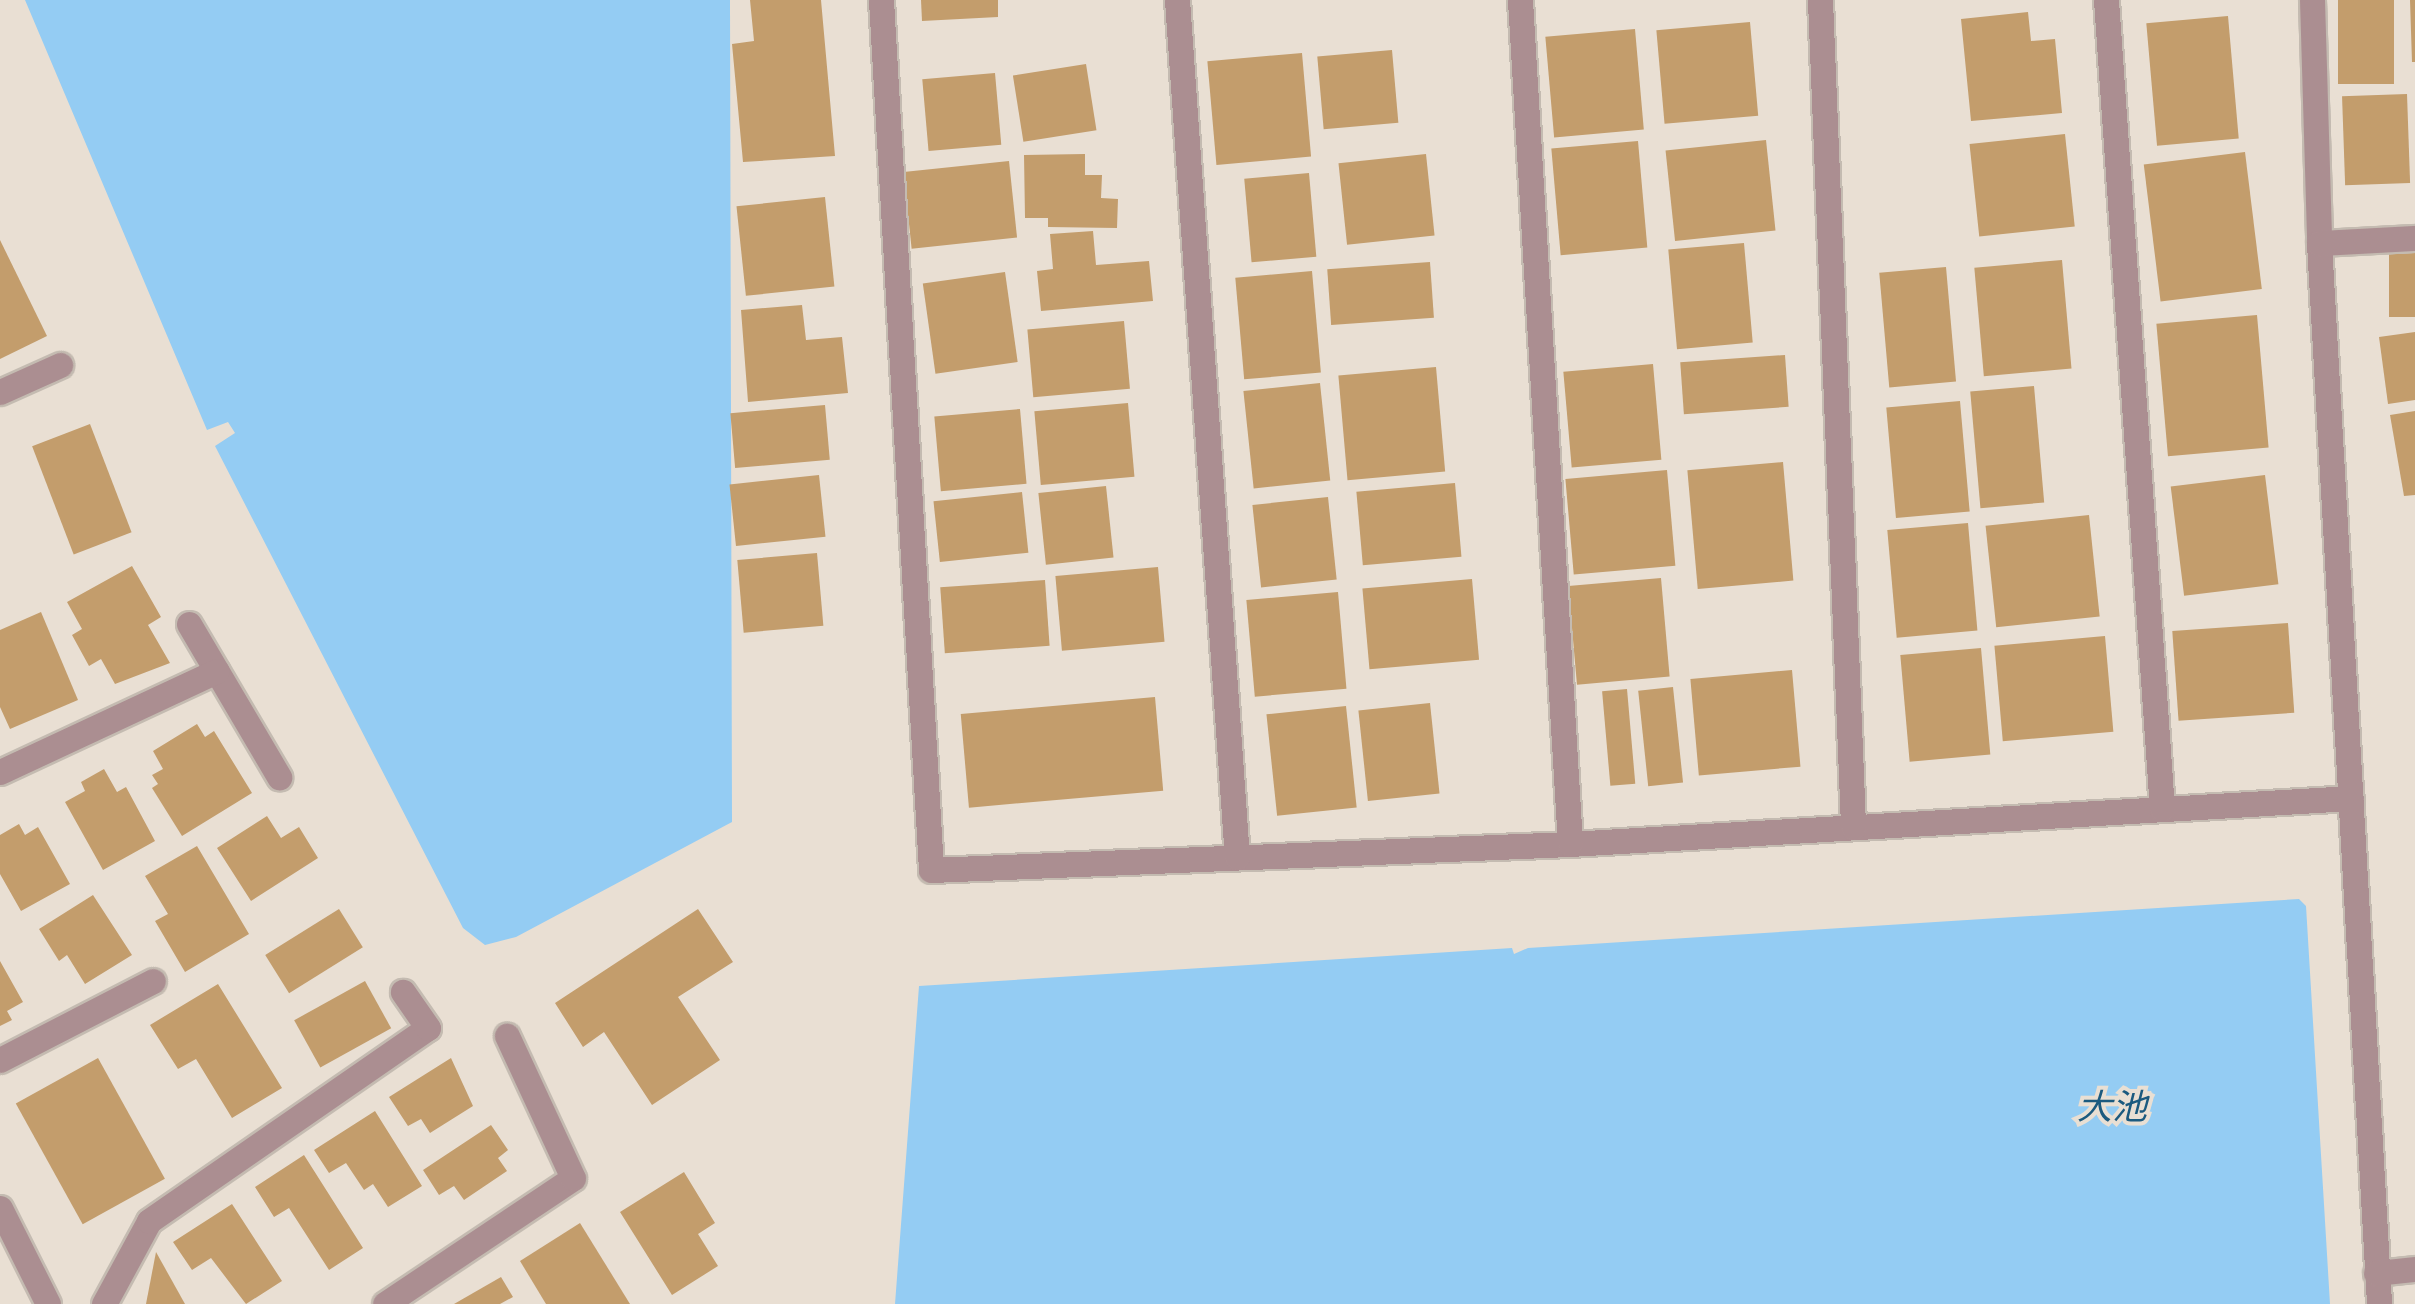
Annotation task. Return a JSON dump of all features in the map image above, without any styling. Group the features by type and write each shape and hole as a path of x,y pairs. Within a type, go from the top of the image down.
{"street":[{"path":"881,0 931,870 1570,844 2351,798"},
{"path":"1178,0 1237,857"},
{"path":"1520,0 1570,844"},
{"path":"1820,0 1853,827"},
{"path":"2106,0 2162,809"},
{"path":"2312,0 2319,243 2379,1304"},
{"path":"2319,243 2415,238"},
{"path":"0,392 60,364"},
{"path":"188,624 279,777"},
{"path":"0,772 216,671"},
{"path":"0,1060 153,981"},
{"path":"104,1304 149,1221 428,1028 403,992"},
{"path":"385,1304 573,1178 507,1036"},
{"path":"0,1208 48,1304"},
{"path":"2376,1273 2415,1270"}],"water":[{"path":"25,0 730,0 732,822 516,937 485,945 463,928 215,446 235,433 228,422 207,430"},
{"name":"大池","path":"2299,899 2306,906 2330,1304 895,1304 919,986 1512,948 1514,954 1528,948"}],"building":[{"path":"750,0 821,0 835,156 743,162 732,44 754,41"},
{"path":"921,0 998,0 998,17 922,21"},
{"path":"2338,0 2394,0 2394,84 2338,84"},
{"path":"2410,0 2415,0 2415,62 2412,62"},
{"path":"2028,12 2031,41 2055,39 2062,113 1971,121 1961,19"},
{"path":"2228,16 2239,139 2157,146 2146,23"},
{"path":"1750,22 1758,116 1665,124 1656,30"},
{"path":"1635,29 1644,130 1554,137 1545,37"},
{"path":"1392,50 1398,123 1324,129 1317,57"},
{"path":"1302,53 1311,157 1216,165 1207,61"},
{"path":"1086,64 1096,130 1023,142 1013,76"},
{"path":"995,73 1001,145 929,151 922,79"},
{"path":"2407,94 2410,183 2345,185 2342,96"},
{"path":"2065,134 2075,226 1979,237 1970,144"},
{"path":"1766,140 1776,231 1675,241 1666,151"},
{"path":"1638,141 1647,248 1561,255 1551,149"},
{"path":"2245,152 2262,289 2161,301 2144,164"},
{"path":"1085,154 1085,175 1102,175 1101,198 1118,199 1117,228 1048,227 1048,218 1025,218 1024,155"},
{"path":"1426,154 1435,236 1347,245 1338,163"},
{"path":"1009,161 1017,238 912,249 904,172"},
{"path":"1309,173 1316,257 1252,262 1244,179"},
{"path":"825,197 834,287 746,296 736,206"},
{"path":"1093,231 1096,265 1149,261 1153,301 1041,311 1037,271 1053,269 1050,234"},
{"path":"0,240 47,336 0,359"},
{"path":"1744,243 1753,343 1677,349 1668,250"},
{"path":"2389,247 2415,247 2415,317 2389,317"},
{"path":"2062,260 2071,369 1984,376 1974,268"},
{"path":"1430,262 1434,318 1331,325 1327,269"},
{"path":"1946,267 1956,382 1889,387 1879,273"},
{"path":"1312,271 1321,373 1244,379 1235,278"},
{"path":"1005,272 1018,362 935,374 923,284"},
{"path":"802,305 806,340 842,337 848,393 748,402 741,310"},
{"path":"2257,315 2269,447 2168,456 2156,324"},
{"path":"1124,321 1130,389 1033,397 1027,329"},
{"path":"2415,332 2415,400 2388,404 2379,337"},
{"path":"1785,355 1789,407 1684,414 1680,362"},
{"path":"1653,364 1661,460 1572,467 1563,372"},
{"path":"1436,367 1445,472 1348,480 1338,376"},
{"path":"1320,383 1330,480 1254,489 1243,391"},
{"path":"2034,386 2044,503 1980,508 1970,392"},
{"path":"1960,401 1970,512 1896,518 1886,407"},
{"path":"1128,403 1134,477 1041,485 1034,411"},
{"path":"825,405 830,460 735,468 730,413"},
{"path":"1020,409 1027,484 941,491 934,416"},
{"path":"2415,411 2415,495 2404,496 2390,415"},
{"path":"90,424 132,532 74,555 32,446"},
{"path":"1783,462 1793,581 1698,589 1687,470"},
{"path":"1667,470 1675,566 1574,575 1565,479"},
{"path":"819,475 825,537 736,546 729,484"},
{"path":"2265,475 2278,584 2184,596 2171,487"},
{"path":"1455,483 1461,557 1363,565 1356,492"},
{"path":"1106,486 1114,558 1046,565 1038,493"},
{"path":"1022,492 1028,553 940,562 933,501"},
{"path":"1328,497 1337,580 1261,587 1252,505"},
{"path":"2089,515 2100,616 1996,627 1986,526"},
{"path":"1968,523 1977,631 1897,638 1887,530"},
{"path":"817,553 823,626 744,633 737,560"},
{"path":"132,566 161,617 148,625 170,663 115,684 101,659 89,666 72,635 82,629 67,602"},
{"path":"1158,567 1165,642 1062,651 1055,576"},
{"path":"1661,578 1670,677 1577,685 1568,586"},
{"path":"1472,579 1479,660 1369,669 1362,589"},
{"path":"1045,580 1050,646 945,653 940,587"},
{"path":"1338,592 1346,689 1255,697 1246,600"},
{"path":"41,612 78,700 10,729 0,707 0,630"},
{"path":"2288,623 2294,713 2179,721 2172,631"},
{"path":"2105,636 2113,732 2003,741 1994,646"},
{"path":"1981,648 1990,755 1910,762 1900,655"},
{"path":"1792,670 1800,767 1699,776 1690,679"},
{"path":"1673,687 1683,782 1648,786 1638,691"},
{"path":"1627,689 1635,784 1610,786 1602,691"},
{"path":"1155,697 1163,791 969,808 961,714"},
{"path":"1430,703 1440,794 1368,801 1358,711"},
{"path":"1346,706 1357,807 1277,816 1266,714"},
{"path":"197,724 205,737 214,731 252,793 182,836 152,788 158,784 152,775 163,769 153,751"},
{"path":"104,769 117,792 126,787 155,841 103,870 65,802 85,791 81,782"},
{"path":"267,816 281,838 299,827 318,858 251,901 217,848"},
{"path":"19,824 25,835 38,827 70,884 21,911 0,874 0,835"},
{"path":"197,846 249,934 185,972 155,921 168,914 145,876"},
{"path":"93,895 132,955 85,984 67,955 59,961 39,929"},
{"path":"339,909 363,947 289,993 265,955"},
{"path":"698,909 733,962 678,997 720,1060 652,1105 604,1032 583,1047 555,1003"},
{"path":"0,961 23,1002 7,1011 12,1020 0,1026"},
{"path":"365,981 391,1028 320,1067 294,1020"},
{"path":"218,984 282,1088 232,1118 196,1059 178,1069 150,1025"},
{"path":"98,1058 165,1179 83,1224 16,1104"},
{"path":"451,1058 473,1106 430,1133 421,1119 408,1126 389,1097"},
{"path":"375,1111 422,1186 388,1207 373,1184 364,1190 346,1163 329,1173 314,1150"},
{"path":"491,1125 508,1150 498,1158 507,1171 464,1200 454,1186 439,1195 423,1170"},
{"path":"304,1155 363,1248 329,1270 289,1208 274,1217 255,1187"},
{"path":"684,1172 715,1223 698,1234 718,1266 672,1295 620,1212"},
{"path":"232,1204 282,1281 246,1304 211,1258 192,1270 173,1242"},
{"path":"580,1223 630,1304 546,1304 520,1261"},
{"path":"156,1252 185,1304 146,1304"},
{"path":"501,1277 513,1297 500,1304 454,1304"}]}
